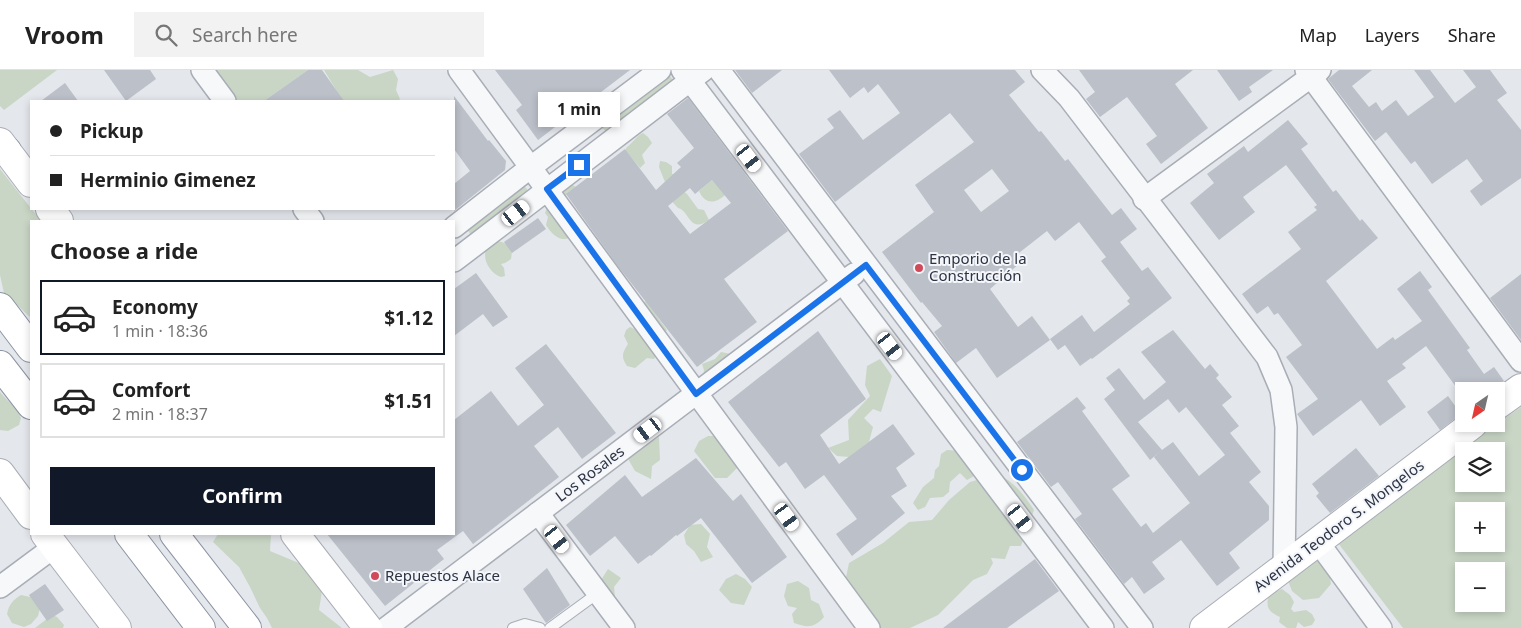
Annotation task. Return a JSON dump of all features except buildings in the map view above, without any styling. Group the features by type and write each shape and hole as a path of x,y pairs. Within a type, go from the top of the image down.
{"main road":[{"path":"2,146 30,182"},
{"path":"0,307 30,347"},
{"path":"0,365 30,404"},
{"path":"1505,400 1521,388"},
{"name":"Avenida Teodoro S. Mongelos","path":"1204,628 1462,432"},
{"path":"0,473 30,515"},
{"path":"130,535 201,628"},
{"path":"175,535 247,628"},
{"path":"296,535 368,628"},
{"path":"50,540 116,628"}],"street":[{"path":"202,70 224,100"},
{"path":"459,70 869,628"},
{"path":"455,226 660,70"},
{"path":"719,70 1142,628"},
{"path":"1042,70 1069,98 1144,199 1267,357 1281,390 1286,427 1284,568"},
{"path":"1144,199 1312,72 1521,360"},
{"path":"455,260 692,74 843,283 1103,628"},
{"name":"Los Rosales","path":"386,628 866,265"},
{"path":"538,513 624,628"},
{"path":"0,587 50,540"},
{"path":"1318,542 1381,628"}],"lane":[{"path":"550,628 598,593"},
{"path":"513,628 525,624 540,628"}],"green space":[{"path":"0,70 57,70 4,110 0,106"},
{"path":"214,70 308,70 265,100 225,100"},
{"path":"324,70 358,70 370,77 393,70 398,79 396,90 399,100 338,100 341,98"},
{"path":"668,74 674,84 625,119 623,118 623,120 607,132 601,127"},
{"path":"643,133 652,143 642,155 645,163 640,168 626,151 626,148"},
{"path":"660,161 672,166 672,174 674,174 682,190 698,209 704,210 709,220 702,224 694,223 666,195 665,182 659,167"},
{"path":"0,169 30,207 30,210 32,210 40,220 30,220 30,317 4,293 0,275"},
{"path":"712,180 726,194 718,200 711,202 704,199 699,191"},
{"path":"571,184 576,187 565,196 588,226 571,238 561,239 551,232 546,225 548,217 545,213 552,200"},
{"path":"524,186 528,194 471,235 467,229"},
{"path":"496,241 505,244 512,251 511,259 501,264 504,268 505,276 501,277 491,270 485,258 487,248"},
{"path":"646,301 667,330 654,359 647,358 635,368 627,366 624,360 623,353 628,344 624,336 626,330 630,327 637,330 641,304"},
{"path":"721,352 731,354 703,378 704,370 702,364 715,359"},
{"path":"880,359 892,376 881,412 873,409 864,418 873,427 869,442 849,457 837,456 828,448 849,440 848,420 870,396 865,385 867,366"},
{"path":"0,392 15,408 21,418 19,425 8,431 0,430"},
{"path":"1521,407 1521,628 1403,628 1335,539 1455,454 1455,492 1505,492 1505,442 1472,442 1486,432 1505,432 1505,418"},
{"path":"708,436 719,436 736,454 737,468 727,478 715,478 694,451 699,441"},
{"path":"659,437 660,460 652,466 651,479 635,471 627,457"},
{"path":"947,450 964,451 974,476 967,480 960,473 950,482 949,492 943,497 930,498 925,507 918,510 913,503 923,487 934,478 941,454"},
{"path":"997,474 1014,485 1034,510 1021,546 1010,546 1005,559 991,558 993,563 987,574 973,580 938,615 910,628 877,628 845,582 849,563 883,543 909,522 932,520 949,500 970,482"},
{"path":"701,524 710,534 707,547 713,557 701,562 694,551 686,544 684,535 690,525"},
{"path":"217,535 271,535 270,551 306,566 322,591 319,610 342,628 272,628 239,567 213,542"},
{"path":"1313,558 1326,563 1331,584 1319,598 1303,600 1292,591 1286,575"},
{"path":"608,569 621,578 614,587 615,597 607,600 596,588"},
{"path":"736,574 745,579 752,587 744,605 731,603 719,590 726,579"},
{"path":"798,581 809,588 811,600 819,604 824,617 814,625 803,626 794,623 792,614 797,608 788,606 784,596 787,584"},
{"path":"1282,589 1290,595 1294,602 1291,609 1294,612 1306,610 1312,614 1315,620 1312,625 1304,627 1298,622 1296,628 1287,628 1279,622 1280,617 1270,610 1268,598 1274,592"},
{"path":"21,595 35,598 40,608 38,616 31,624 24,627 12,623 7,614 12,603"},
{"path":"52,615 57,617 64,625 63,628 35,628"}],"place":[{"name":"Emporio de la Construcción","path":"919,268"},
{"name":"Repuestos Alace","path":"375,576"}],"route":[{"path":"579,165 547,189 696,394 866,265 1022,470"}]}
